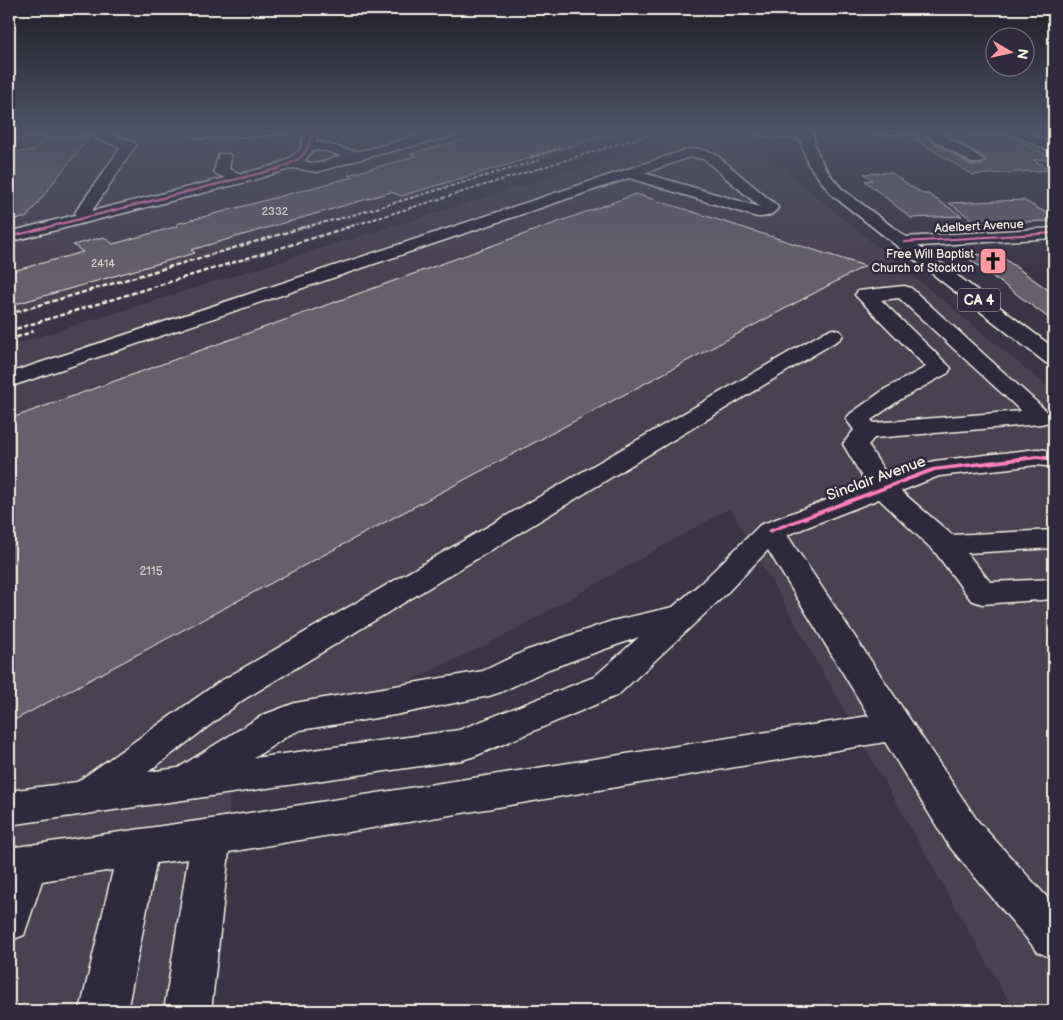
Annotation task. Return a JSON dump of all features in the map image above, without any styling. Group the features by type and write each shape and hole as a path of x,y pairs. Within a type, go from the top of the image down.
{"street":[{"path":"84,218 84,211 107,178"},
{"path":"9,237 245,178"},
{"path":"9,380 615,178"},
{"path":"644,178 757,212 765,212 770,208 734,178"},
{"name":"CA 4","path":"824,178 837,192 1054,358"},
{"path":"9,252 129,222"},
{"path":"55,226 68,238"},
{"name":"Adelbert Avenue","path":"904,242 1054,233"},
{"path":"867,431 858,419 894,394 940,368 865,294 904,292 1041,417 867,431 855,444 882,488 945,545 982,593 1054,589"},
{"path":"87,797 231,691 833,335"},
{"name":"Sinclair Avenue","path":"770,531 934,469 1048,454"},
{"path":"9,808 462,745 606,686 684,615 770,531 963,833 1054,937"},
{"path":"945,545 1054,539"},
{"path":"184,783 276,725 295,717 395,701 489,682 537,660 623,629 684,615"},
{"path":"9,920 17,866 211,837 895,726"},
{"path":"188,1011 211,837"},
{"path":"104,1011 139,847"}],"shaded area":[{"path":"9,178 476,178 9,316"},
{"path":"548,178 794,178 1054,392 1054,1011 1014,1011 730,508 502,637 231,766 227,857 212,1011 9,1011 9,346"}],"building":[{"path":"9,178 57,178 26,218 9,219"},
{"path":"351,178 464,178 401,196 391,192 191,250 195,253 9,306 9,272 83,252 73,245 104,237 113,244 178,226 176,224"},
{"path":"869,178 899,178 962,216 911,218 865,181 872,180"},
{"path":"636,194 865,266 9,723 9,419"},
{"path":"1023,200 1054,217 1054,221 977,223 949,203"},
{"path":"961,253 1002,257 1054,294 1054,322"}],"railway":[{"path":"300,228 346,217 480,178"},
{"path":"345,228 509,178"},
{"path":"9,314 305,227"},
{"path":"9,331 349,227"},
{"path":"9,340 34,331"}],"cycle path":[{"path":"9,237 243,178"},
{"path":"904,242 1054,233"},
{"path":"770,531 934,469 1037,457 1054,459"}],"place":[{"name":"Free Will Baptist Church of Stockton","path":"993,261"}]}
